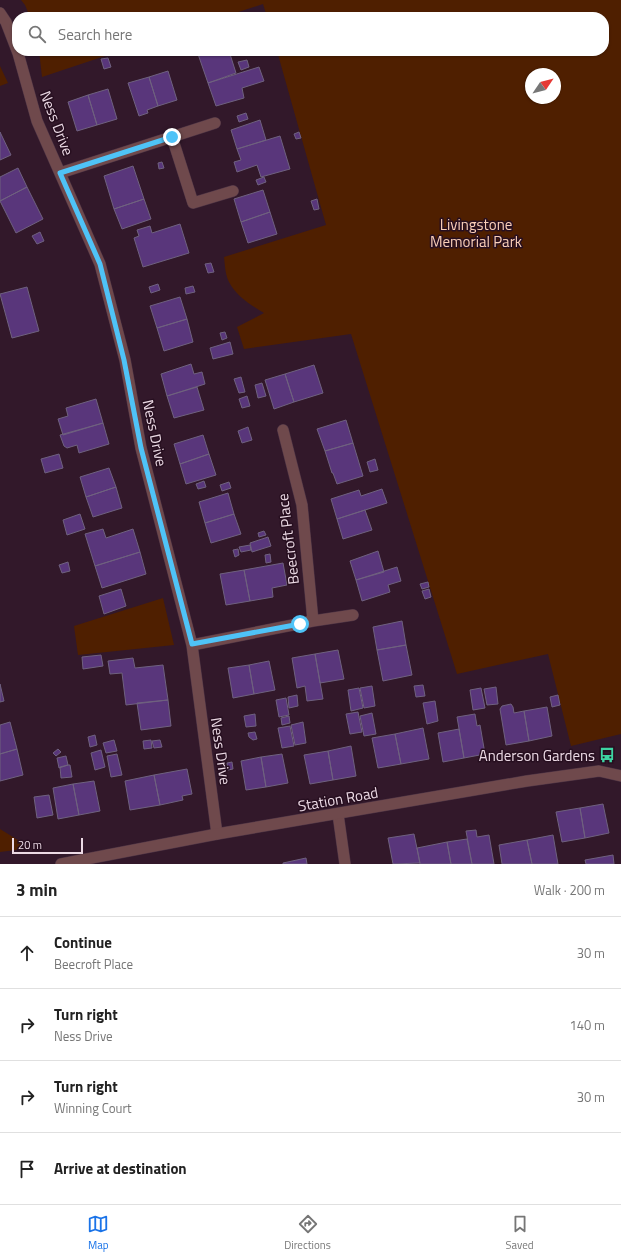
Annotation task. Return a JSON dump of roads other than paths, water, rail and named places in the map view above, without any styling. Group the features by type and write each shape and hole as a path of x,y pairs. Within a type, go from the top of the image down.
{"street":[{"name":"Ness Drive","path":"0,13 6,22 12,38"},
{"name":"Ness Drive","path":"19,56 37,121 100,264 124,360 141,448 192,644 217,834"},
{"path":"60,173 215,123"},
{"path":"172,137 193,202 233,191"},
{"name":"Beecroft Place","path":"284,430 302,505 313,621"},
{"path":"192,644 353,615"},
{"name":"Station Road","path":"61,864 105,860 217,834 527,781 600,770 621,776"},
{"path":"338,814 345,864"}],"place":[{"name":"Anderson Gardens","path":"607,755"}],"park label":[{"name":"Livingstone Memorial Park","path":"476,232"}]}
